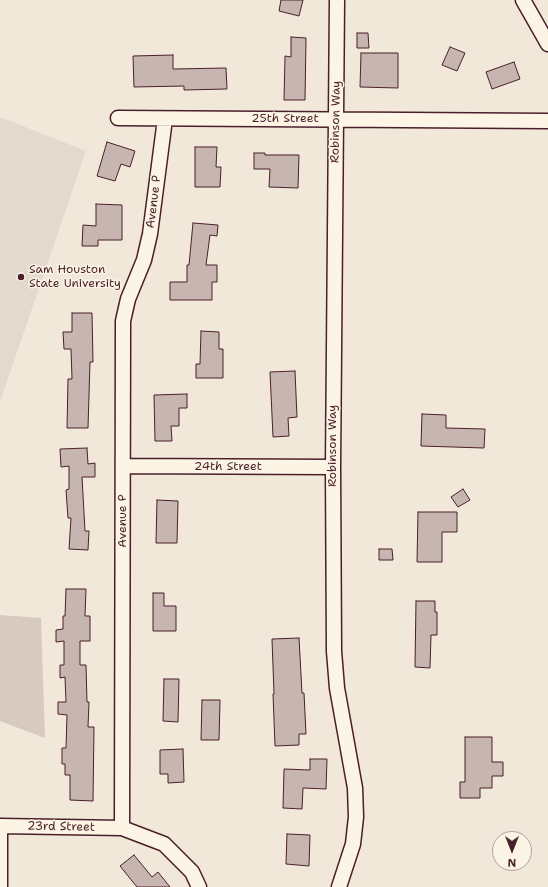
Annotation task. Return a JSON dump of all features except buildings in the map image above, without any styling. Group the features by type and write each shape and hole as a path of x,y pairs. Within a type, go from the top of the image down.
{"street":[{"name":"Robinson Way","path":"337,0 333,467 334,651 337,688 355,788 356,818 353,844 339,887"},
{"path":"523,0 548,44"},
{"name":"25th Street","path":"118,118 548,121"},
{"name":"Avenue P","path":"122,828 124,321 128,299 144,260 150,234 165,118"},
{"name":"24th Street","path":"123,466 333,467"},
{"path":"0,826 0,887"},
{"name":"23rd Street","path":"0,826 122,828"},
{"path":"122,828 164,844 192,872 199,887"}],"shaded area":[{"name":"Sam Houston State University","path":"0,117 86,151 0,402"},
{"path":"0,615 41,618 45,738 0,721"}],"place":[{"name":"Sam Houston State University","path":"21,277"}]}
